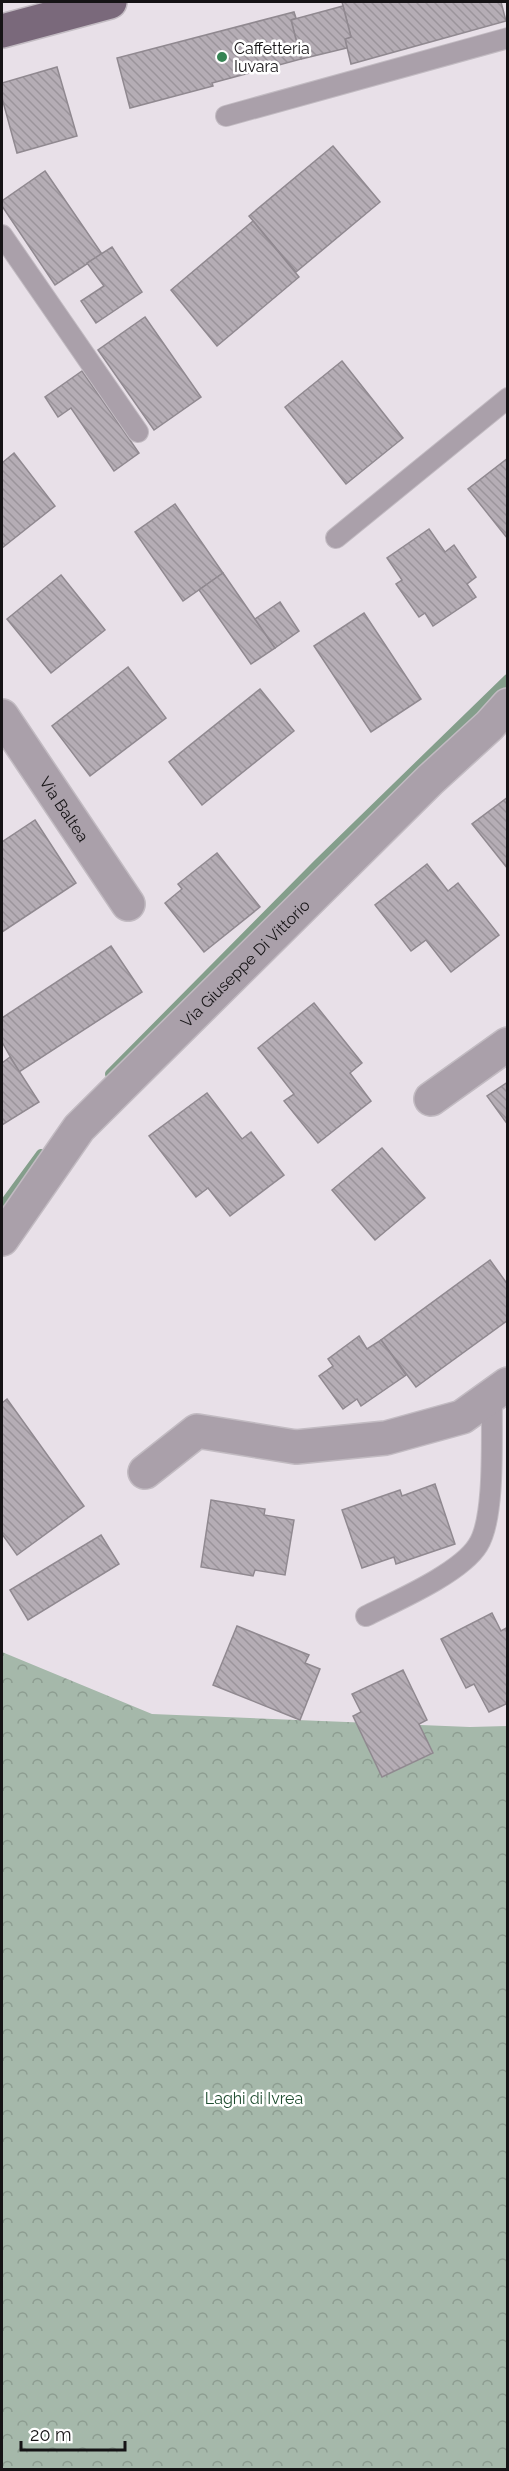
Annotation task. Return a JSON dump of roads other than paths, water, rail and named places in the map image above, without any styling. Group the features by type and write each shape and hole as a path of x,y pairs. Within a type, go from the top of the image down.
{"main road":[{"path":"2,31 110,2"}],"street":[{"name":"Via Giuseppe Di Vittorio","path":"2,1239 79,1128 430,780 489,726 507,705"},
{"name":"Via Baltea","path":"2,716 128,904"},
{"path":"431,1099 507,1044"},
{"path":"145,1472 198,1431 296,1447 386,1438 462,1417 500,1390"}],"lane":[{"path":"226,116 507,38"},
{"path":"2,235 138,432"},
{"path":"336,538 507,398"},
{"path":"366,1616 458,1566 478,1546 489,1518 500,1390"}],"waterway":[{"path":"110,1074 318,864 508,679"},
{"path":"2,1207 41,1154"}],"place":[{"name":"Caffetteria Iuvara","path":"222,57"}],"park label":[{"name":"Laghi di Ivrea","path":"254,2098"}]}
